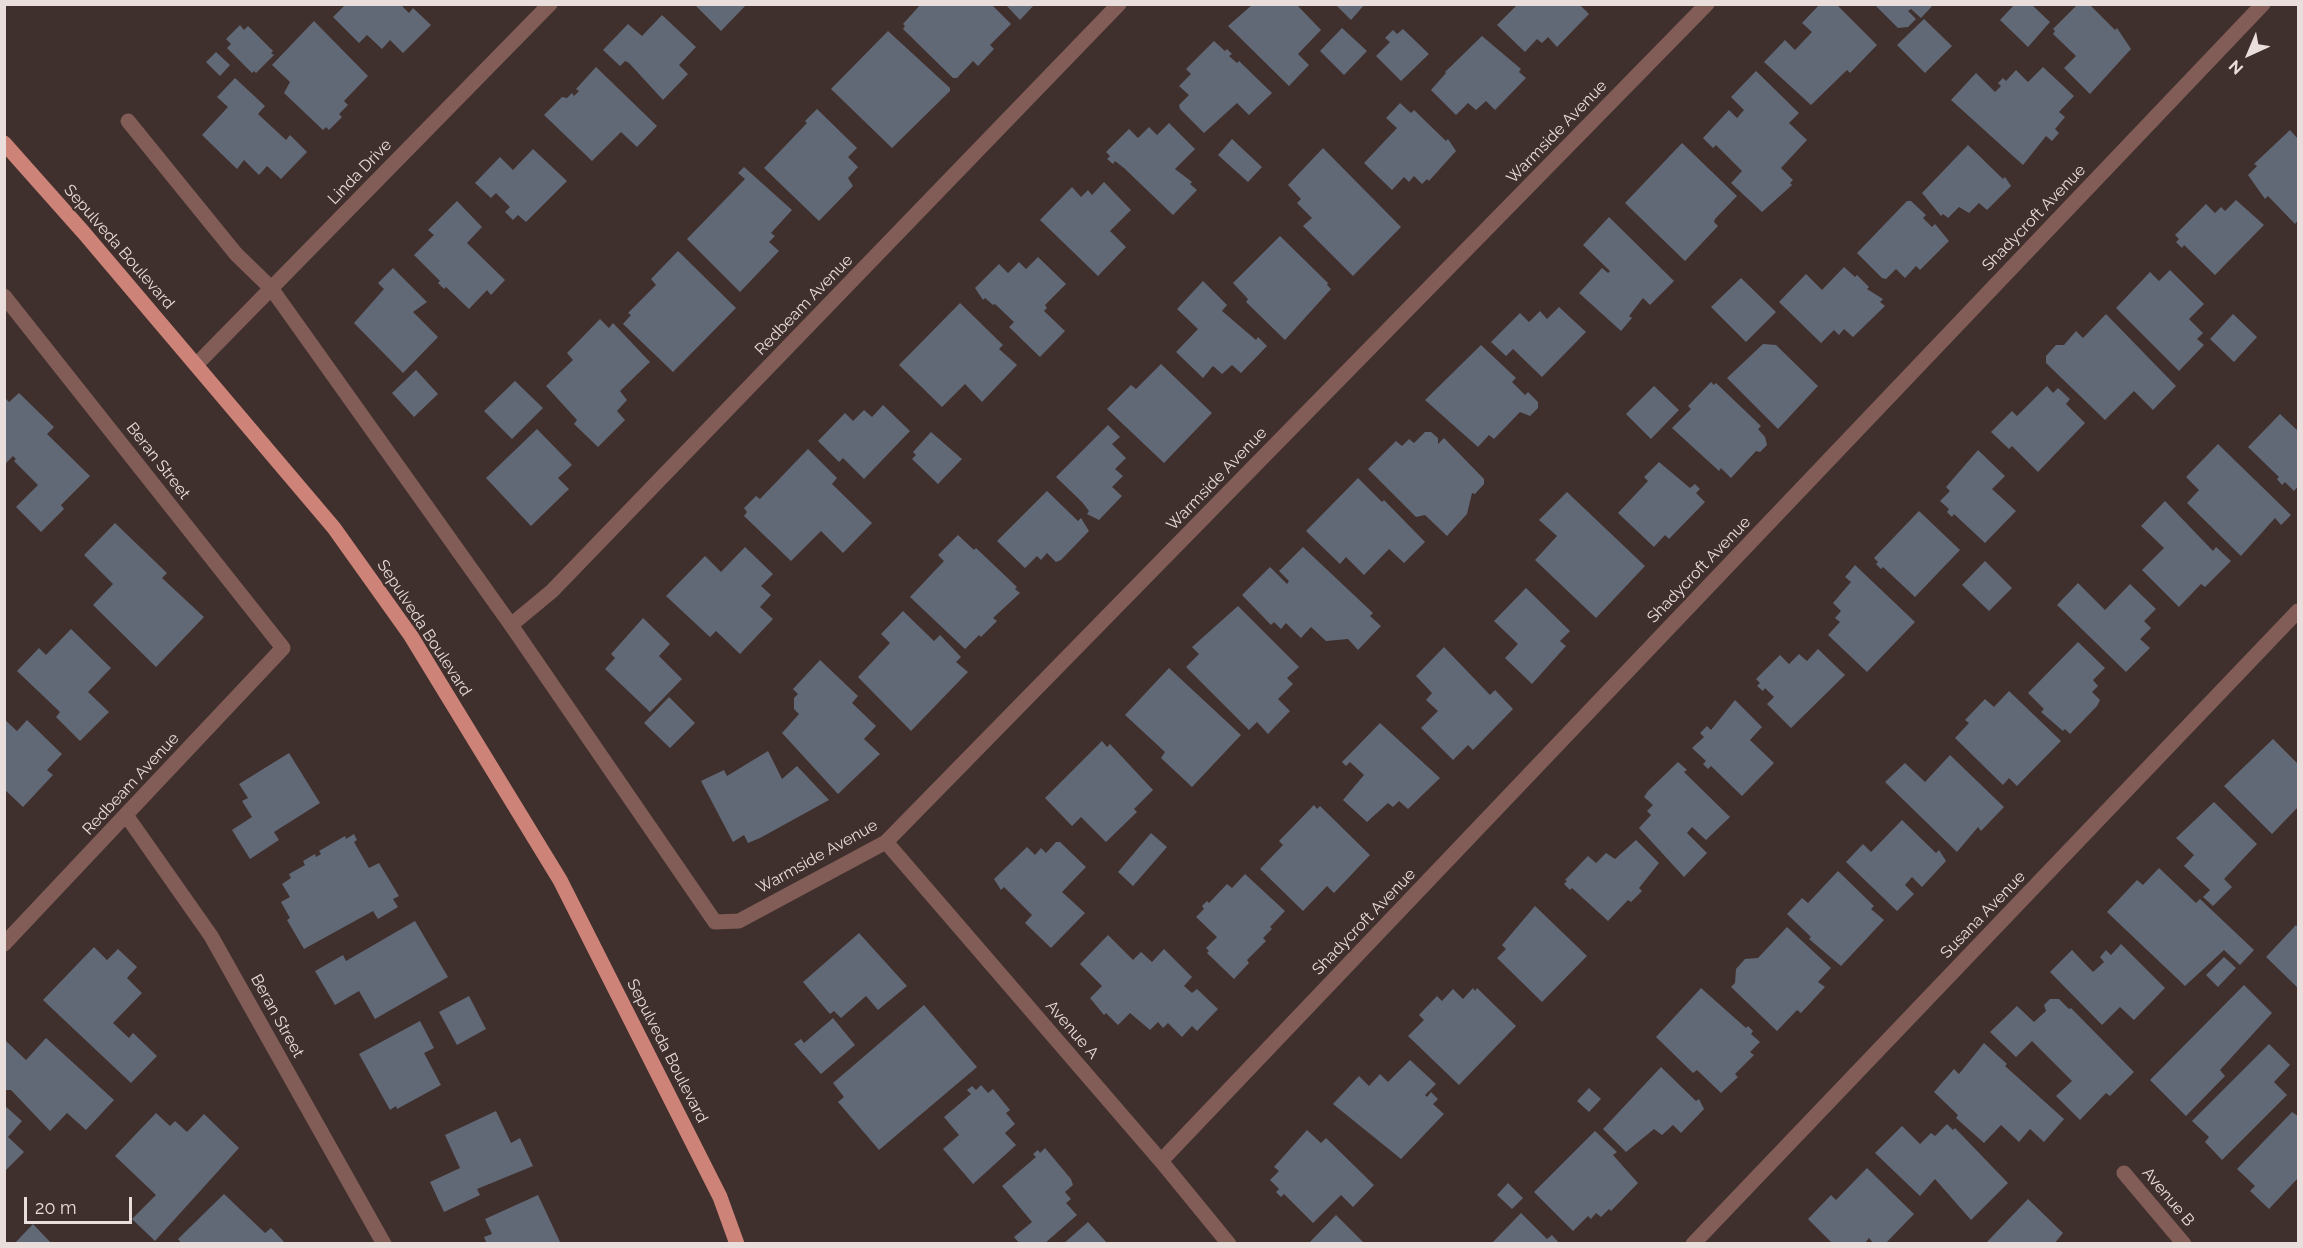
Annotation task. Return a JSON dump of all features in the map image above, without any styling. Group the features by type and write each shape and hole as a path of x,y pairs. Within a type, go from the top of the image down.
{"main road":[{"name":"Sepulveda Boulevard","path":"4,143 334,528 411,636 560,880 720,1197 737,1244"}],"street":[{"name":"Linda Drive","path":"196,365 550,4"},
{"name":"Redbeam Avenue","path":"511,626 552,591 1119,4"},
{"name":"Warmside Avenue","path":"511,626 715,922 739,921 886,842 1707,4"},
{"name":"Shadycroft Avenue","path":"1161,1161 2263,4"},
{"path":"128,121 236,254 271,288 511,626"},
{"name":"Beran Street","path":"4,296 284,648"},
{"name":"Susana Avenue","path":"1693,1244 2298,611"},
{"name":"Redbeam Avenue","path":"4,944 284,648"},
{"name":"Beran Street","path":"126,815 211,936 384,1244"},
{"name":"Avenue A","path":"886,842 1161,1161 1229,1244"},
{"name":"Avenue B","path":"2124,1173 2184,1244"}],"building":[{"path":"346,4 400,4 409,13 413,8 431,25 403,53 390,40 382,49 367,35 359,43 333,17"},
{"path":"694,4 747,4 721,31"},
{"path":"921,4 991,4 1011,24 990,45 994,49 978,66 973,61 957,78 953,78 903,29 905,26 903,24"},
{"path":"1005,4 1035,4 1020,20"},
{"path":"1253,4 1296,4 1321,30 1298,54 1309,65 1289,86 1228,26"},
{"path":"1335,4 1365,4 1351,20"},
{"path":"1518,4 1579,4 1589,14 1557,47 1548,37 1542,43 1537,39 1525,52 1497,25"},
{"path":"1820,4 1836,4 1877,45 1850,73 1847,70 1811,105 1764,62 1785,40 1795,50 1812,32 1802,23"},
{"path":"1874,4 1934,4 1921,18 1911,9 1908,11 1916,19 1908,27 1898,28"},
{"path":"2015,4 2031,4 2050,22 2028,47 2000,20"},
{"path":"2078,4 2089,4 2115,30 2117,28 2131,49 2090,94 2064,68 2076,56 2053,34 2055,31 2053,29"},
{"path":"662,15 696,47 679,65 688,74 663,100 629,63 625,61 620,66 603,50 628,24 642,36"},
{"path":"1924,19 1952,46 1925,73 1897,45"},
{"path":"314,21 368,76 344,101 348,105 339,114 342,117 329,130 326,127 323,130 284,93 290,82 272,65"},
{"path":"240,25 244,30 248,26 273,51 271,53 274,55 256,73 254,71 252,73 227,48 231,44 226,39"},
{"path":"1342,28 1367,51 1344,75 1320,51"},
{"path":"1403,29 1429,54 1401,81 1376,56 1390,42 1385,38 1393,30 1397,34"},
{"path":"888,31 950,88 950,91 892,148 831,89"},
{"path":"1482,36 1521,69 1519,72 1526,78 1495,110 1486,101 1476,110 1468,103 1456,115 1431,90 1445,72"},
{"path":"1214,41 1225,51 1227,49 1232,54 1229,56 1237,63 1239,61 1272,93 1249,115 1237,103 1204,133 1180,109 1179,105 1189,95 1179,86 1191,74 1186,69"},
{"path":"216,52 230,65 220,76 206,62"},
{"path":"596,67 657,126 637,147 621,132 592,161 544,115 562,97 567,98 572,93 574,96 579,91 576,89"},
{"path":"2043,67 2074,96 2059,112 2065,117 2055,129 2059,133 2052,141 2046,136 2023,165 1951,100 1976,73 1995,92 2001,86 1998,83 2003,78 2006,81 2016,70 2028,82"},
{"path":"1756,71 1799,113 1789,123 1807,140 1781,168 1793,180 1790,183 1792,185 1762,212 1731,183 1742,171 1716,145 1713,148 1703,138 1729,110 1737,118 1744,110 1731,97"},
{"path":"235,78 265,106 258,114 286,140 290,135 307,152 281,179 267,166 259,175 244,160 237,169 202,135 228,107 217,97"},
{"path":"1400,103 1411,113 1414,110 1446,141 1448,139 1456,151 1429,181 1427,179 1422,184 1414,176 1409,182 1404,177 1392,190 1364,163 1397,128 1386,118"},
{"path":"817,109 857,148 848,157 858,167 848,178 853,186 819,221 764,168 807,123 805,121"},
{"path":"1169,123 1195,149 1175,169 1192,182 1190,184 1197,190 1173,215 1124,168 1115,161 1113,164 1107,159 1110,156 1106,152 1129,129 1138,138 1149,127 1157,135"},
{"path":"2290,130 2298,139 2298,220 2295,224 2268,196 2265,199 2248,175 2257,166 2254,164"},
{"path":"1232,139 1262,167 1248,182 1218,155"},
{"path":"1682,143 1737,196 1715,219 1714,222 1718,226 1685,261 1625,203"},
{"path":"1968,145 2003,179 2005,177 2011,186 1987,210 1979,203 1969,213 1959,207 1948,218 1943,214 1941,216 1922,193"},
{"path":"1323,148 1401,227 1353,276 1303,226 1312,218 1297,203 1301,199 1288,185"},
{"path":"533,149 567,181 526,222 518,215 513,220 505,212 510,207 496,193 491,198 475,183 500,157 513,170"},
{"path":"744,167 792,210 771,233 775,236 769,242 779,251 740,292 687,239 745,179 738,173"},
{"path":"1104,182 1131,210 1110,231 1126,247 1098,276 1040,220 1072,187 1081,197 1088,190 1092,195"},
{"path":"2236,200 2264,225 2215,275 2184,245 2182,248 2176,242 2179,239 2175,235 2206,204 2215,213 2221,207 2225,211"},
{"path":"457,201 482,227 467,243 505,280 491,295 487,290 469,309 446,287 444,289 438,283 440,281 414,255 434,235 428,230"},
{"path":"1907,201 1911,201 1926,215 1923,218 1932,227 1935,224 1949,241 1920,270 1916,266 1905,278 1896,269 1886,279 1882,278 1857,253"},
{"path":"1609,217 1674,281 1650,305 1643,298 1629,316 1632,318 1621,331 1579,293 1602,268 1608,273 1610,271 1583,245"},
{"path":"1280,236 1328,283 1331,289 1285,340 1246,302 1248,299 1233,283"},
{"path":"678,251 736,308 673,372 623,324 631,315 628,313 656,285 651,279"},
{"path":"1038,257 1066,284 1045,305 1047,308 1044,311 1065,331 1040,357 1009,327 1014,322 995,304 993,305 985,298 983,300 975,288 999,264 1008,273 1019,262 1026,269"},
{"path":"1844,267 1855,277 1857,275 1869,287 1867,289 1883,299 1880,302 1885,306 1853,337 1844,329 1839,335 1834,330 1821,343 1779,302 1806,274 1822,290"},
{"path":"393,268 427,302 413,312 438,337 403,373 354,323 384,289 378,283"},
{"path":"2170,270 2204,304 2189,319 2203,333 2197,339 2204,345 2179,371 2116,308 2150,272 2159,281"},
{"path":"1741,278 1776,312 1746,342 1711,307"},
{"path":"1203,281 1227,305 1222,311 1256,340 1258,337 1267,346 1241,373 1232,365 1222,374 1213,366 1203,378 1176,352 1198,329 1177,309"},
{"path":"960,303 1003,345 999,349 1017,365 982,402 965,384 942,407 899,365"},
{"path":"1559,307 1586,332 1542,377 1513,349 1506,356 1491,342 1520,313 1529,322 1540,311 1547,319"},
{"path":"2106,314 2176,386 2153,410 2134,391 2105,420 2046,363 2046,356 2056,345 2064,345 2076,331 2083,338"},
{"path":"2233,314 2257,337 2234,362 2210,339"},
{"path":"600,319 609,328 613,323 650,362 620,391 627,400 617,411 625,420 598,447 574,424 577,420 546,386 573,360 567,353"},
{"path":"1763,344 1776,345 1818,386 1778,429 1727,378"},
{"path":"1481,345 1516,378 1512,382 1525,395 1528,392 1538,402 1538,408 1530,416 1520,412 1494,439 1489,435 1478,447 1425,400"},
{"path":"1161,364 1212,413 1164,463 1107,409 1131,385 1136,389"},
{"path":"416,370 438,394 414,417 392,393"},
{"path":"515,381 543,408 512,439 484,411"},
{"path":"1711,382 1714,385 1716,383 1761,426 1758,429 1765,437 1767,445 1760,452 1756,451 1731,478 1721,468 1719,471 1672,428 1691,409 1688,406"},
{"path":"1654,386 1679,410 1651,439 1626,414"},
{"path":"2047,386 2053,393 2058,388 2070,399 2066,404 2085,423 2038,472 2012,446 2009,449 1991,432 2012,411 2017,416"},
{"path":"19,393 54,427 47,434 90,476 61,505 64,509 41,532 16,507 38,485 14,461 16,459 13,456 4,465 4,397 9,402"},
{"path":"883,405 910,431 864,479 843,458 839,462 818,441 845,413 853,421 864,410 872,417"},
{"path":"2280,414 2298,431 2298,486 2294,491 2285,482 2282,485 2277,479 2279,477 2248,447"},
{"path":"1108,425 1120,437 1112,444 1126,458 1115,469 1123,476 1112,487 1122,496 1099,520 1087,514 1089,511 1082,502 1056,477"},
{"path":"537,429 572,465 558,478 569,489 531,526 486,478"},
{"path":"931,432 962,459 938,484 912,459 916,455 913,452"},
{"path":"1425,432 1431,432 1438,438 1438,444 1444,438 1484,479 1484,484 1475,494 1472,493 1467,514 1447,536 1425,515 1416,517 1368,469 1396,441 1402,446 1409,439 1414,443"},
{"path":"2218,444 2291,515 2281,525 2275,518 2241,556 2187,503 2199,490 2186,477"},
{"path":"808,449 837,478 832,484 872,523 843,553 821,531 791,561 744,516 747,512 744,508 756,496 760,499"},
{"path":"1978,450 2005,476 1992,489 2016,511 1985,543 1954,514 1952,517 1947,512 1949,509 1940,501 1950,491 1946,487"},
{"path":"1659,462 1690,488 1695,484 1700,489 1696,493 1705,502 1669,539 1665,535 1654,547 1618,513 1648,481 1644,477"},
{"path":"1358,478 1382,502 1384,500 1425,542 1404,563 1389,549 1364,575 1346,557 1340,564 1306,531"},
{"path":"1047,491 1078,521 1081,518 1089,531 1061,560 1056,562 1047,553 1041,560 1037,556 1025,568 997,541"},
{"path":"1567,492 1645,566 1596,618 1535,560 1557,536 1539,520"},
{"path":"2165,501 2213,551 2216,547 2231,561 2205,587 2201,584 2179,607 2142,570 2164,548 2141,526"},
{"path":"1919,511 1960,550 1915,597 1883,567 1881,569 1874,558"},
{"path":"115,523 167,573 162,578 204,617 156,667 93,605 113,584 84,555"},
{"path":"958,535 974,550 976,548 1017,587 1015,589 1020,593 993,618 997,621 965,649 910,597 944,561 938,555"},
{"path":"745,547 773,574 761,586 771,595 760,607 773,619 740,654 716,631 710,637 666,596 705,556 721,572"},
{"path":"1303,547 1373,613 1370,616 1381,626 1358,650 1348,639 1326,641 1311,627 1301,638 1286,623 1281,629 1274,622 1271,625 1242,595 1270,567 1287,584 1289,581 1279,571"},
{"path":"1985,561 2012,588 1989,611 1962,585"},
{"path":"1855,565 1915,622 1867,672 1828,635 1840,622 1835,618 1841,611 1833,603 1851,582 1845,577"},
{"path":"2078,583 2105,610 2130,584 2156,609 2144,621 2151,628 2140,639 2150,648 2126,672 2057,605"},
{"path":"1526,588 1570,631 1560,641 1566,646 1532,684 1505,658 1518,644 1494,621"},
{"path":"1238,606 1299,667 1287,678 1293,684 1278,699 1290,711 1268,734 1257,722 1249,730 1186,667 1199,654 1192,647"},
{"path":"903,611 934,641 940,635 961,657 956,662 968,672 911,731 858,677 890,643 881,634"},
{"path":"643,618 670,644 659,656 682,679 650,712 605,669 615,658 611,654"},
{"path":"71,629 111,668 88,692 109,712 80,741 56,717 60,712 17,671 39,648 46,655"},
{"path":"2078,642 2105,668 2093,680 2098,686 2092,692 2100,700 2097,706 2070,734 2065,729 2063,731 2041,712 2044,709 2028,693"},
{"path":"1444,647 1490,695 1495,690 1513,709 1473,750 1468,745 1453,760 1421,728 1438,711 1426,700 1432,693 1416,676"},
{"path":"1818,649 1845,675 1791,728 1767,704 1774,697 1765,688 1763,691 1757,686 1760,683 1756,679 1780,655 1789,664 1799,654 1807,661"},
{"path":"820,660 858,696 852,703 876,726 864,739 880,754 838,794 782,733 799,714 794,709 794,698 798,694 793,689"},
{"path":"1169,668 1241,735 1192,787 1161,758 1165,752 1125,715"},
{"path":"2009,691 2061,741 2017,786 2009,778 2003,785 1955,738 1969,723 1965,720 1985,699 1994,707"},
{"path":"669,697 695,723 670,748 644,723"},
{"path":"1735,700 1762,727 1750,740 1774,763 1742,796 1711,766 1708,769 1703,764 1706,761 1692,748 1704,737 1700,733 1707,726 1711,730"},
{"path":"4,719 17,731 27,720 62,754 47,770 53,775 23,807 4,789"},
{"path":"1380,723 1440,778 1408,809 1399,801 1393,807 1388,803 1367,822 1343,800 1364,775 1350,762 1346,766 1342,762"},
{"path":"2273,739 2298,764 2298,807 2272,834 2224,786"},
{"path":"1102,741 1107,747 1110,744 1153,790 1134,809 1137,812 1106,842 1081,817 1072,826 1045,798"},
{"path":"768,751 782,779 797,766 829,800 760,838 748,843 744,835 733,842 701,781 724,770 727,776"},
{"path":"289,753 320,803 274,832 279,840 250,859 232,830 252,817 242,801 248,798 239,784"},
{"path":"1950,755 2004,807 1981,831 1978,827 1957,852 1885,782 1905,763 1925,782"},
{"path":"1678,762 1687,770 1684,772 1730,817 1706,840 1692,827 1687,833 1707,853 1684,877 1639,828 1651,815 1647,811 1653,805 1644,797"},
{"path":"2214,802 2257,844 2224,879 2232,887 2213,906 2203,897 2210,890 2184,866 2194,855 2176,838"},
{"path":"1314,805 1317,809 1320,806 1370,855 1334,893 1327,886 1303,911 1260,869 1283,845 1279,841"},
{"path":"1902,820 1936,853 1939,850 1946,861 1922,887 1912,877 1905,885 1914,894 1897,911 1846,862 1863,844 1871,852"},
{"path":"1151,833 1167,847 1133,886 1118,872"},
{"path":"354,834 357,840 354,842 369,868 379,863 399,896 393,899 398,907 378,919 373,911 304,949 287,920 290,918 281,902 290,897 282,884 291,878 289,874 305,865 303,861 315,854 316,857 321,854 319,851 345,836 346,839"},
{"path":"1636,840 1659,863 1639,888 1642,891 1631,902 1628,900 1608,921 1572,888 1570,890 1564,884 1567,881 1565,880 1588,856 1596,863 1606,853 1615,859"},
{"path":"1056,842 1060,842 1086,867 1062,892 1085,913 1051,948 1025,923 1032,915 1004,887 1001,890 994,879 1027,847 1035,855 1041,848 1046,853"},
{"path":"2159,868 2196,903 2200,899 2254,950 2240,965 2224,950 2185,986 2107,912 2137,880 2143,885"},
{"path":"1838,871 1874,906 1871,909 1884,920 1841,966 1809,939 1811,937 1787,914 1802,898 1808,903"},
{"path":"1245,874 1285,911 1263,938 1266,941 1247,960 1249,963 1234,979 1207,953 1209,951 1206,948 1217,937 1196,917 1204,909 1202,906 1207,901 1209,903 1227,884 1232,888"},
{"path":"1535,906 1587,956 1542,1002 1497,958 1506,949 1502,945"},
{"path":"415,921 448,977 375,1019 359,991 335,1005 315,971 343,955 346,961"},
{"path":"2296,925 2298,928 2298,988 2266,957"},
{"path":"1787,927 1831,968 1818,982 1825,987 1801,1013 1797,1010 1777,1031 1731,987 1735,983 1736,969 1745,959 1758,958"},
{"path":"859,933 907,986 878,1010 866,996 841,1018 834,1011 830,1014 803,982"},
{"path":"1108,935 1133,960 1141,952 1152,962 1164,949 1192,977 1184,986 1192,993 1197,989 1218,1009 1197,1031 1192,1026 1182,1037 1168,1023 1163,1028 1158,1022 1150,1030 1130,1013 1118,1025 1106,1013 1104,1015 1090,998 1102,986 1080,964"},
{"path":"2121,944 2165,988 2134,1020 2120,1007 2102,1025 2050,972 2072,950 2093,972 2104,962 2100,957 2106,950 2111,955"},
{"path":"94,947 107,960 118,949 137,967 127,978 142,993 113,1023 129,1038 133,1033 157,1056 131,1083 43,1000"},
{"path":"2224,957 2236,968 2218,987 2206,975"},
{"path":"2244,985 2272,1013 2220,1070 2225,1076 2186,1116 2150,1080"},
{"path":"1473,988 1475,991 1477,988 1516,1026 1459,1085 1408,1036 1424,1020 1419,1015 1437,996 1442,1001 1453,989 1463,999"},
{"path":"1701,988 1746,1028 1748,1026 1753,1031 1751,1034 1760,1042 1750,1052 1754,1055 1735,1074 1738,1077 1721,1093 1697,1070 1693,1073 1656,1037"},
{"path":"469,996 486,1029 457,1045 439,1012"},
{"path":"2050,999 2059,999 2069,1009 2071,1008 2134,1072 2110,1096 2106,1093 2080,1120 2056,1096 2072,1081 2032,1041 2016,1057 1990,1032 2017,1006 2034,1022 2046,1011 2044,1005"},
{"path":"924,1005 977,1067 879,1150 838,1102 844,1097 833,1083"},
{"path":"833,1018 855,1045 821,1074 794,1044 801,1039 804,1043"},
{"path":"420,1021 434,1048 424,1053 441,1085 397,1109 396,1106 390,1110 359,1054"},
{"path":"46,1038 114,1100 86,1130 67,1113 50,1131 11,1090 4,1090 4,1043 6,1041 26,1060"},
{"path":"1984,1043 2007,1064 2005,1066 2064,1119 2044,1142 2030,1129 2019,1142 2001,1125 1984,1143 1956,1118 1958,1115 1934,1092 1954,1069 1959,1074"},
{"path":"2269,1044 2290,1065 2274,1082 2287,1095 2222,1160 2205,1142 2209,1137 2192,1121"},
{"path":"1410,1060 1436,1084 1425,1095 1427,1097 1431,1092 1438,1099 1433,1104 1444,1114 1401,1159 1333,1104 1359,1076 1369,1086 1380,1074 1388,1082"},
{"path":"1661,1067 1696,1101 1699,1099 1704,1109 1681,1133 1673,1125 1662,1135 1654,1129 1626,1152 1603,1129"},
{"path":"981,1085 988,1093 993,1089 1010,1110 1006,1113 1015,1124 1005,1133 1016,1145 973,1184 943,1149 959,1135 944,1117 971,1094 967,1090 972,1086 976,1090"},
{"path":"1589,1088 1601,1099 1589,1112 1577,1101"},
{"path":"4,1105 22,1121 8,1137 24,1152 4,1172"},
{"path":"496,1111 511,1143 520,1138 533,1166 477,1189 480,1195 444,1212 430,1182 460,1168 445,1135"},
{"path":"2292,1112 2298,1116 2298,1178 2269,1209 2250,1191 2255,1186 2237,1169"},
{"path":"156,1113 170,1126 175,1121 187,1132 204,1114 239,1148 155,1241 132,1219 156,1195 115,1156"},
{"path":"1947,1124 1953,1130 1955,1128 2008,1183 1971,1220 1935,1179 1920,1196 1875,1153 1902,1126 1920,1144 1931,1133 1935,1136"},
{"path":"1307,1130 1321,1143 1326,1138 1374,1185 1353,1207 1341,1195 1313,1223 1284,1194 1281,1197 1276,1192 1279,1189 1270,1180 1279,1171 1274,1167"},
{"path":"1595,1131 1617,1152 1613,1155 1638,1183 1611,1211 1609,1209 1601,1217 1596,1213 1591,1219 1588,1216 1573,1231 1534,1192"},
{"path":"1045,1148 1071,1179 1073,1185 1065,1192 1071,1199 1066,1203 1077,1215 1044,1244 1020,1244 1014,1237 1032,1222 1002,1186 1036,1157 1033,1154 1038,1150 1040,1153"},
{"path":"1867,1168 1914,1214 1885,1244 1874,1244 1869,1238 1864,1244 1833,1244 1808,1219 1831,1195 1836,1200"},
{"path":"1508,1183 1523,1198 1512,1209 1497,1195"},
{"path":"224,1194 265,1233 271,1228 286,1244 182,1244 178,1239"},
{"path":"538,1195 561,1244 487,1244 484,1237 492,1234 485,1219"},
{"path":"2028,1199 2063,1233 2054,1244 1985,1244"},
{"path":"1521,1213 1547,1239 1552,1235 1560,1244 1491,1244"},
{"path":"1336,1215 1365,1244 1308,1244"},
{"path":"1088,1222 1108,1244 1063,1244"},
{"path":"33,1224 52,1244 14,1244"}]}
